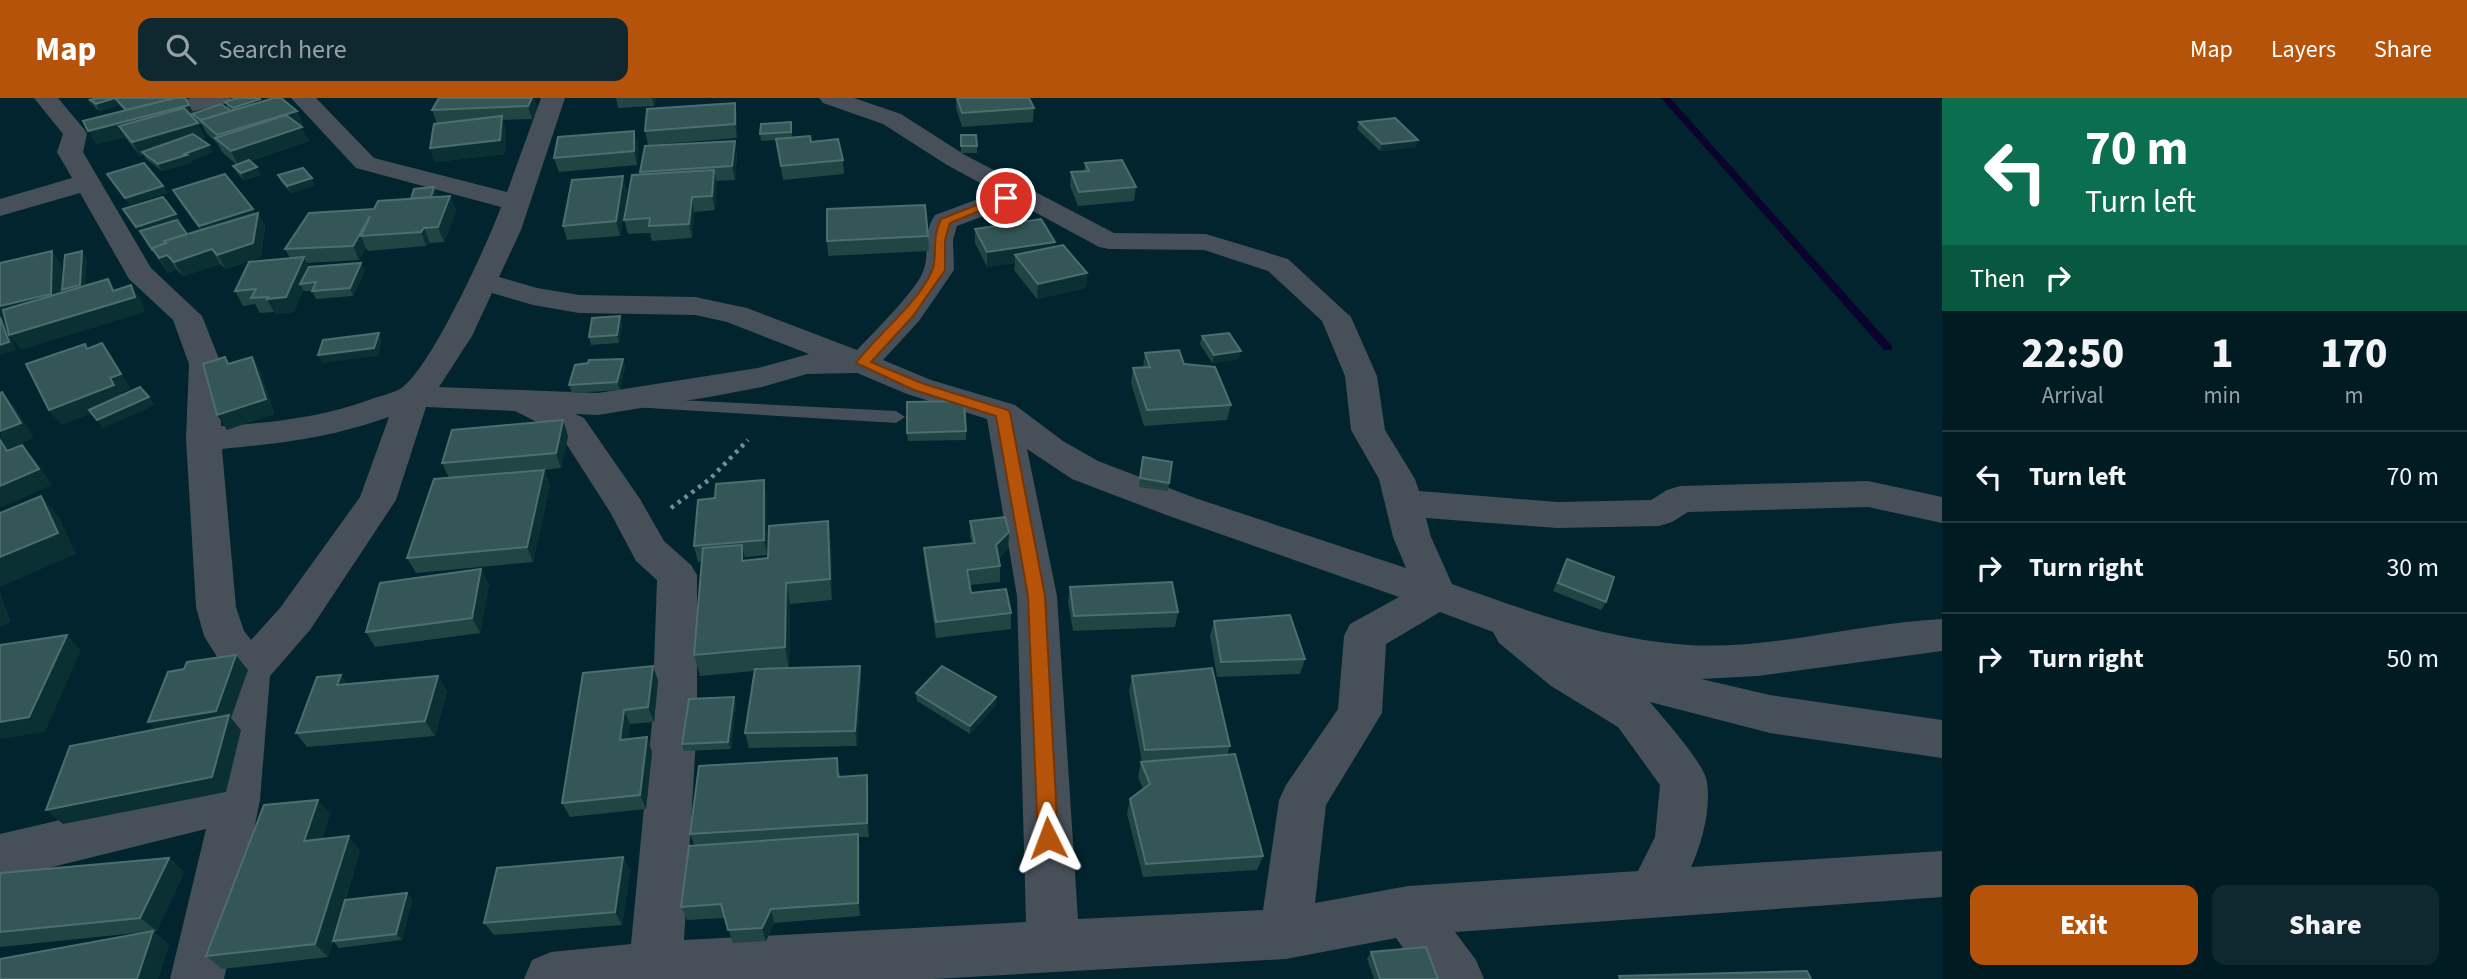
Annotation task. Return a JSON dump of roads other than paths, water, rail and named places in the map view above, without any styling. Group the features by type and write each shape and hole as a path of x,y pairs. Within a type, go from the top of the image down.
{"street":[{"path":"46,98 98,128"},
{"path":"219,98 98,128 70,152 139,273 187,316 205,364 204,439 216,607 225,636 249,671"},
{"path":"303,98 365,163 516,203"},
{"path":"197,979 236,800 249,671 296,618 377,499 413,396 435,370 456,336 482,281 516,203 553,98"},
{"path":"831,98 892,119 956,160 1109,241 1206,242 1278,265 1336,317 1362,376 1368,430 1397,479 1412,537 1437,594"},
{"path":"0,208 88,182"},
{"path":"204,439 299,431 337,423 413,396 598,404 762,377 805,364 862,363 908,314 939,270 939,240 945,221 1024,194"},
{"path":"482,281 533,296 579,304 695,306 784,332 919,387 1003,413 1050,449 1085,470 1537,632 1610,652 1690,662 1758,659 1942,635"},
{"path":"520,401 572,426 627,508 650,551 677,575 678,640 667,973"},
{"path":"1003,413 1037,596 1053,946"},
{"path":"1404,503 1557,515 1659,513 1681,499 1868,494 1942,510"},
{"path":"1286,934 1303,800 1360,713 1365,636 1437,594"},
{"path":"1490,614 1627,678 1770,714 1942,739"},
{"path":"1490,614 1566,674 1634,714 1684,781 1679,839 1653,894"},
{"path":"0,857 236,800"},
{"path":"551,979 1053,946 1286,934 1408,911 1942,873"},
{"path":"1408,911 1457,979"}],"lane":[{"path":"613,402 896,417"}],"waterway":[{"path":"1665,98 1888,348"}]}
